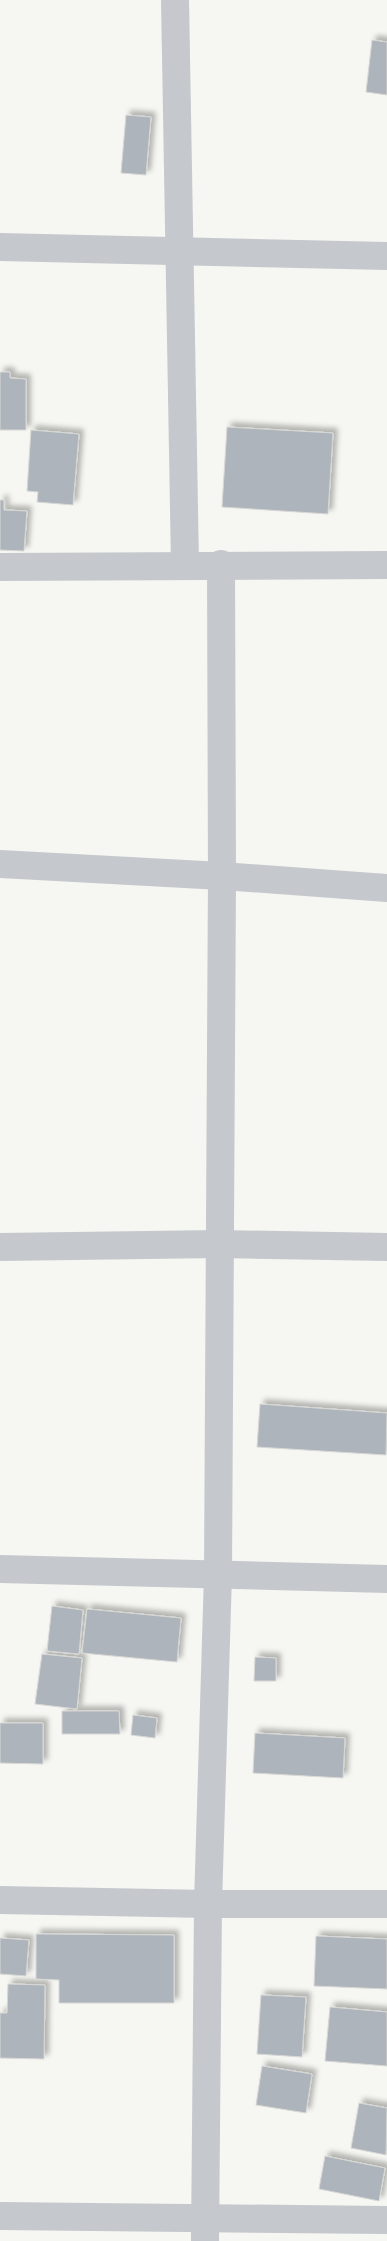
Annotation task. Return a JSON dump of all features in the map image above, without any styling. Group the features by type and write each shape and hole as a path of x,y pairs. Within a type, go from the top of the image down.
{"street":[{"path":"175,0 185,564"},
{"path":"0,247 387,256"},
{"path":"0,567 185,564 387,565"},
{"path":"204,2230 208,1904 218,1574 222,876 221,564"},
{"path":"0,864 222,876 387,888"},
{"path":"0,1248 219,1244 387,1246"},
{"path":"0,1569 387,1579"},
{"path":"0,1900 208,1904 387,1904"},
{"path":"0,2216 204,2230 387,2220"}],"building":[{"path":"372,40 387,42 387,95 366,92"},
{"path":"126,115 151,117 146,175 121,173"},
{"path":"0,372 10,372 10,378 26,379 26,430 0,430"},
{"path":"227,427 333,433 328,514 222,507"},
{"path":"31,430 79,434 73,505 37,502 38,492 27,491"},
{"path":"0,500 4,500 4,510 27,511 24,551 0,550"},
{"path":"260,1404 387,1413 386,1455 257,1447"},
{"path":"52,1606 83,1610 79,1654 47,1651"},
{"path":"87,1609 181,1618 177,1662 82,1653"},
{"path":"42,1654 82,1658 77,1709 35,1704"},
{"path":"255,1657 276,1658 276,1681 254,1681"},
{"path":"62,1711 119,1711 120,1734 62,1734"},
{"path":"133,1715 157,1718 155,1738 131,1735"},
{"path":"0,1723 43,1723 43,1764 0,1763"},
{"path":"255,1733 345,1738 343,1778 253,1773"},
{"path":"36,1934 174,1935 174,2003 59,2003 59,1980 36,1979"},
{"path":"316,1936 387,1939 387,1989 314,1986"},
{"path":"0,1938 29,1940 26,1976 0,1974"},
{"path":"8,1984 45,1985 44,2059 0,2058 0,2013 7,2013"},
{"path":"261,1995 306,1997 302,2057 257,2054"},
{"path":"330,2007 387,2012 387,2066 325,2061"},
{"path":"262,2066 312,2074 306,2113 256,2105"},
{"path":"359,2103 387,2108 386,2155 351,2148"},
{"path":"325,2156 385,2168 379,2201 319,2189"}]}
